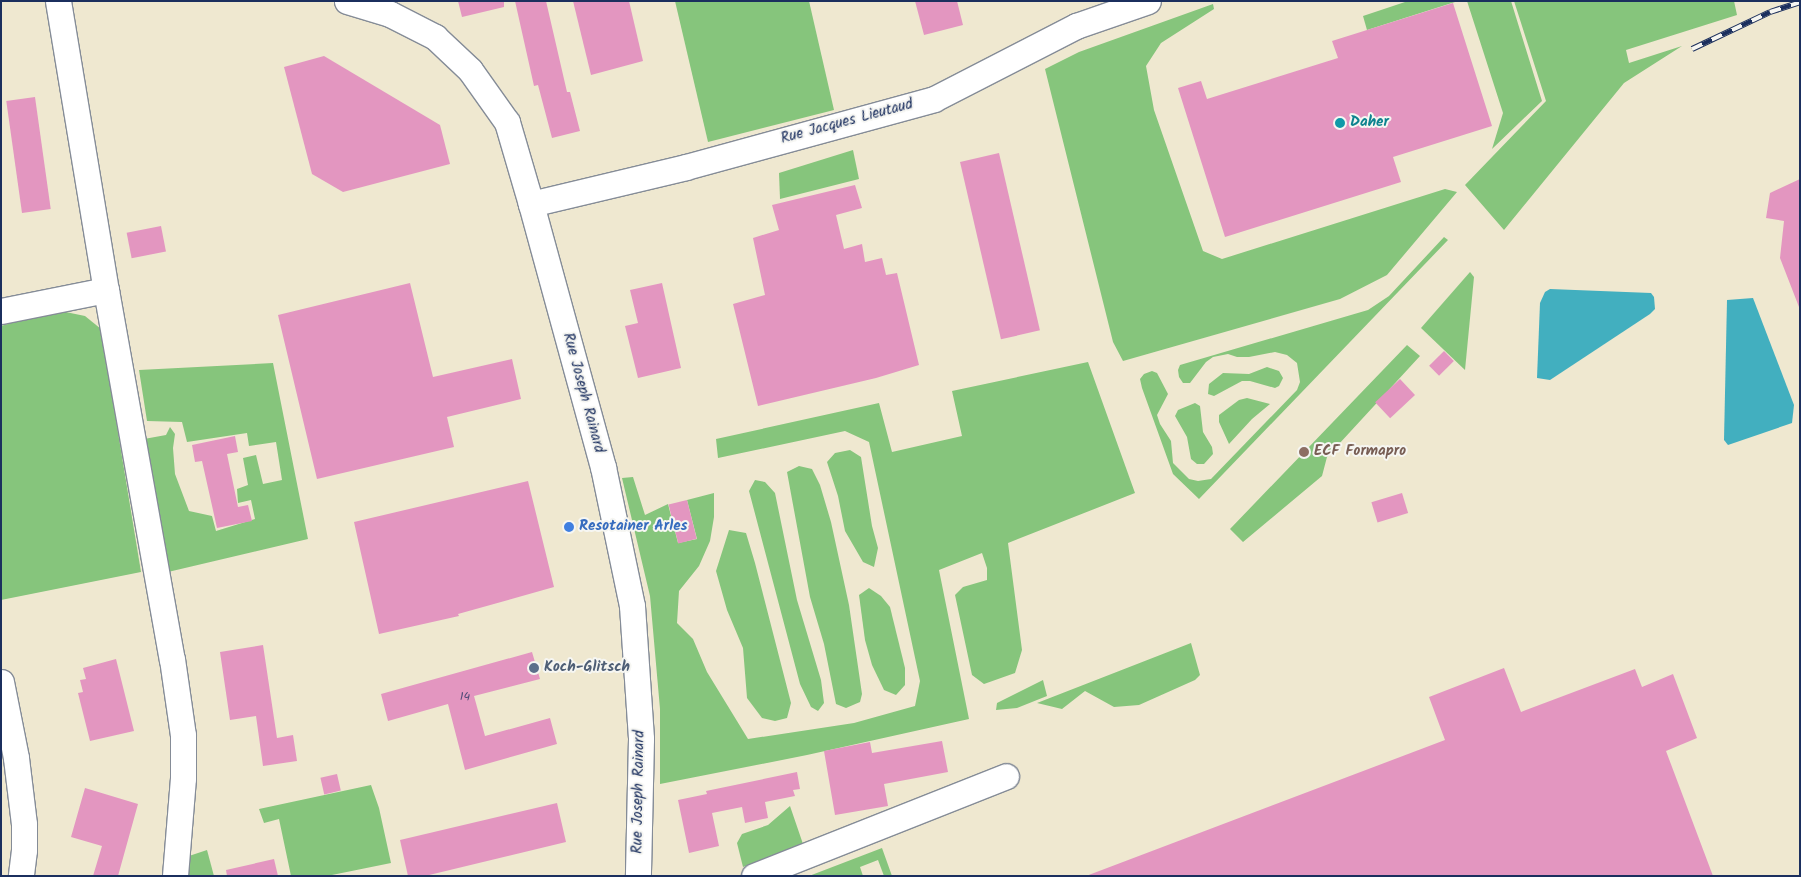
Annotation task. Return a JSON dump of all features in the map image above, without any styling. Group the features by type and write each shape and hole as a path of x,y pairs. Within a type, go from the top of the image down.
{"street":[{"path":"58,1 106,290 172,659 183,736 183,778 175,876"},
{"name":"Rue Joseph Rainard","path":"347,1 390,14 435,37 470,70 507,122 603,467 632,606 641,739 638,876"},
{"name":"Rue Jacques Lieutaud","path":"531,204 686,166 934,98 1076,26 1148,1"},
{"path":"1,311 106,290"},
{"path":"1,682 16,758 24,824 21,876"},
{"path":"754,876 1006,776"}],"green space":[{"path":"675,1 809,1 834,110 708,142"},
{"path":"1408,1 1455,2 1367,30 1363,16"},
{"path":"1467,1 1511,1 1542,101 1492,149 1503,113"},
{"path":"1514,1 1734,1 1737,15 1626,50 1629,63 1682,46 1624,83 1504,230 1465,185 1546,101"},
{"path":"1213,4 1214,9 1161,43 1146,66 1154,110 1203,251 1222,259 1445,189 1457,192 1387,275 1340,299 1123,361 1113,342 1045,69 1079,52"},
{"path":"853,150 859,179 780,199 779,173"},
{"path":"1444,237 1448,240 1199,499 1173,474 1142,388 1140,379 1144,374 1152,371 1157,373 1168,394 1157,415 1160,424 1171,441 1173,463 1189,479 1198,481 1211,479 1297,390 1300,382 1297,363 1287,355 1275,352 1249,357 1237,357 1228,354 1213,357 1206,362 1190,383 1183,383 1179,377 1178,370 1180,365 1368,310 1389,296"},
{"path":"1470,272 1474,277 1465,370 1421,328"},
{"path":"56,310 85,316 101,329 141,572 1,600 1,326"},
{"path":"1407,345 1420,356 1327,457 1322,476 1243,542 1230,529"},
{"path":"1088,362 1135,493 1008,543 1022,650 1015,673 984,684 972,675 955,595 963,587 987,580 987,568 982,553 939,570 969,719 807,755 660,784 660,709 650,596 622,478 633,477 645,515 668,504 678,543 697,539 687,500 714,493 714,517 710,541 699,566 679,591 677,623 693,639 707,672 748,739 854,723 915,706 920,681 869,442 845,431 718,458 716,439 879,403 892,452 962,436 952,391"},
{"path":"273,363 308,539 168,572 144,439 166,435 170,427 175,434 173,448 175,474 189,511 212,516 216,531 255,519 251,500 238,503 237,489 248,485 243,458 256,455 263,484 282,480 276,442 249,446 247,433 187,442 182,422 147,421 139,370"},
{"path":"1267,367 1279,371 1283,378 1279,386 1275,388 1250,381 1242,381 1214,396 1208,394 1209,384 1223,373 1249,374"},
{"path":"1247,398 1270,404 1252,419 1229,444 1219,422 1219,415 1239,400"},
{"path":"1195,403 1200,406 1203,432 1212,447 1213,454 1204,464 1197,464 1191,459 1187,437 1175,416 1178,410"},
{"path":"850,450 861,457 872,526 878,548 874,567 863,562 845,531 838,496 827,462 835,453"},
{"path":"799,466 812,469 820,485 831,522 849,605 862,694 860,702 846,708 836,704 824,644 810,597 787,472"},
{"path":"755,480 765,482 775,493 797,600 821,680 824,703 818,711 811,707 800,684 749,491"},
{"path":"729,530 746,533 791,703 787,718 775,721 762,718 747,698 743,648 727,610 716,571"},
{"path":"869,588 881,596 890,607 905,668 905,685 896,695 884,690 872,665 865,640 859,595"},
{"path":"1191,643 1200,675 1195,680 1139,705 1114,707 1085,691 1062,709 1037,703"},
{"path":"1043,680 1047,696 1017,708 996,710 997,703"},
{"path":"371,785 379,808 391,863 327,876 291,876 279,819 264,823 259,809"},
{"path":"790,806 803,844 743,867 737,843 742,834 768,825"},
{"path":"882,848 892,876 884,876 878,860 860,867 863,876 809,876"},
{"path":"207,850 214,876 181,876 183,858"}],"water":[{"path":"1550,289 1651,293 1654,297 1655,309 1550,380 1537,378 1540,303 1545,292"},
{"path":"1753,298 1794,405 1792,423 1728,445 1724,440 1727,300"}],"building":[{"path":"458,1 504,1 504,7 462,17"},
{"path":"515,1 546,1 567,92 570,92 580,131 552,138 538,85 534,86"},
{"path":"573,1 629,1 643,61 591,75"},
{"path":"915,1 957,1 963,25 924,35"},
{"name":"Daher","path":"1453,3 1492,126 1393,157 1401,182 1225,237 1178,88 1201,81 1207,99 1338,58 1332,41"},
{"path":"324,56 440,125 450,164 343,192 312,174 284,67"},
{"path":"35,97 51,209 22,213 6,101"},
{"path":"999,153 1040,330 1001,339 960,162"},
{"path":"1800,179 1799,307 1780,258 1784,221 1766,218 1770,193"},
{"path":"855,185 862,208 836,215 844,249 862,244 865,262 882,258 886,275 897,273 919,365 876,378 758,406 733,304 765,295 753,238 779,230 772,205"},
{"path":"161,226 166,252 132,258 127,233"},
{"path":"410,283 433,377 512,359 521,399 447,417 454,447 317,479 278,315"},
{"path":"662,283 681,368 638,378 625,326 638,323 630,290"},
{"path":"1444,351 1454,361 1439,376 1429,366"},
{"name":"ECF Formapro","path":"1400,379 1415,395 1390,418 1375,402"},
{"path":"235,436 238,452 227,454 238,507 248,505 252,521 217,528 202,461 195,462 192,445"},
{"path":"528,481 554,587 458,614 459,616 379,634 354,522"},
{"path":"1402,493 1408,513 1378,522 1371,502"},
{"path":"687,500 697,539 678,543 669,505"},
{"path":"263,645 277,738 293,735 297,761 263,766 256,716 230,720 220,652"},
{"path":"532,652 540,679 474,696 485,736 550,718 557,744 465,770 448,704 388,721 381,694"},
{"path":"116,659 134,731 90,741 78,693 83,692 80,680 86,679 83,668"},
{"path":"1504,668 1521,712 1635,669 1642,687 1673,674 1697,738 1666,751 1713,876 1086,876 1445,740 1429,697"},
{"path":"942,741 948,772 884,784 888,806 835,815 824,751 870,742 872,753"},
{"path":"797,772 800,789 793,790 795,796 765,802 768,818 745,823 742,807 712,813 719,846 689,853 678,800 707,794 706,791"},
{"path":"337,774 341,791 324,794 320,778"},
{"path":"85,788 138,804 118,876 93,876 102,846 71,837"},
{"path":"557,803 566,842 425,876 408,876 400,840"},
{"path":"274,859 278,876 227,876 226,870"}],"railway":[{"path":"1692,49 1770,12 1800,2"}],"place":[{"name":"Daher","path":"1340,123"},
{"name":"ECF Formapro","path":"1304,452"},
{"name":"Resotainer Arles","path":"569,527"},
{"name":"Koch-Glitsch","path":"534,668"}]}
